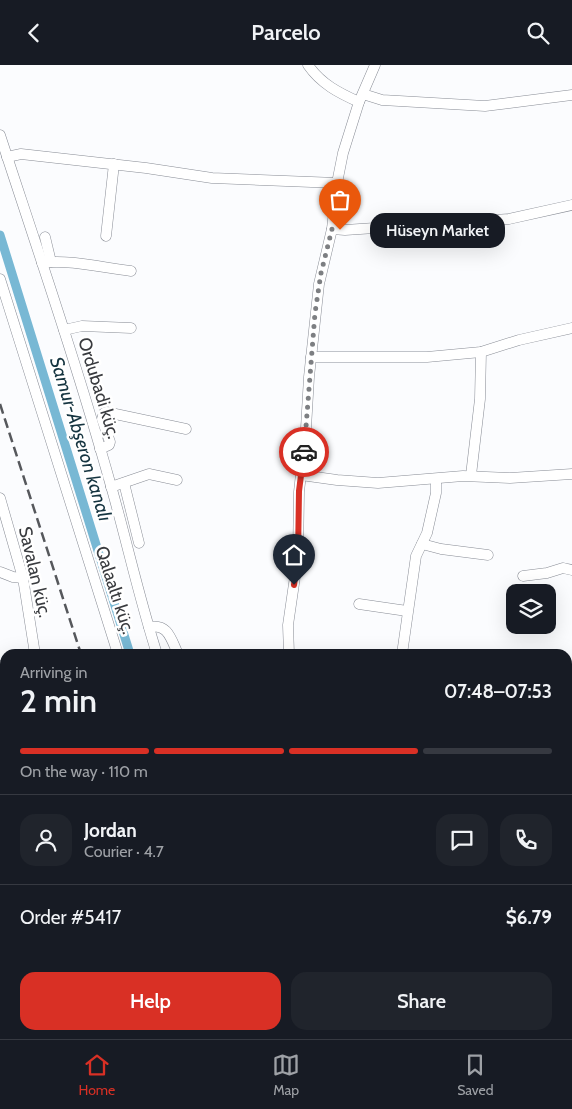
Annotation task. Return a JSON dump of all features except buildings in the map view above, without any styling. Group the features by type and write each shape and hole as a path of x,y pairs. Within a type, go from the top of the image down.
{"street":[{"path":"308,65 323,83 334,90 361,98 485,107 572,95"},
{"path":"289,649 288,625 298,556 298,506 319,284 332,229 337,183 343,153 361,98 375,65"},
{"name":"Ordubadi küç.","path":"0,135 47,262 64,330 111,487 156,649"},
{"path":"7,157 20,155 114,164 212,178 337,183"},
{"path":"106,235 114,164"},
{"path":"332,229 346,230 509,219 572,205"},
{"path":"45,237 47,262 131,271"},
{"name":"Qalaaltı küç.","path":"0,279 116,649"},
{"path":"64,330 82,326 131,328"},
{"path":"311,357 427,357 481,352 518,340 572,328"},
{"path":"471,475 480,399 481,352"},
{"path":"100,449 109,445 110,442 102,419 106,412 186,429"},
{"path":"111,487 149,474 177,480"},
{"path":"301,475 371,483 471,475 510,478 572,474"},
{"path":"403,649 416,556 427,533 437,487 436,479"},
{"path":"124,483 139,543"},
{"name":"Savalan küç.","path":"1,505 24,578 34,649"},
{"path":"422,544 441,549 488,555"},
{"path":"523,576 547,573 563,568 572,571"},
{"path":"0,572 13,577 24,578"},
{"path":"359,604 407,611"},
{"path":"149,627 158,625 162,627 168,633 176,649"}],"waterway":[{"name":"Samur-Abşeron kanalı","path":"0,235 128,649"}],"railway":[{"path":"0,404 79,649"}],"way so far":[{"path":"304,452 319,284 332,229 340,230"}],"place":[{"name":"Hüseyn Market","path":"340,230"}],"route":[{"path":"294,585 298,556 299,491 304,452"}]}
